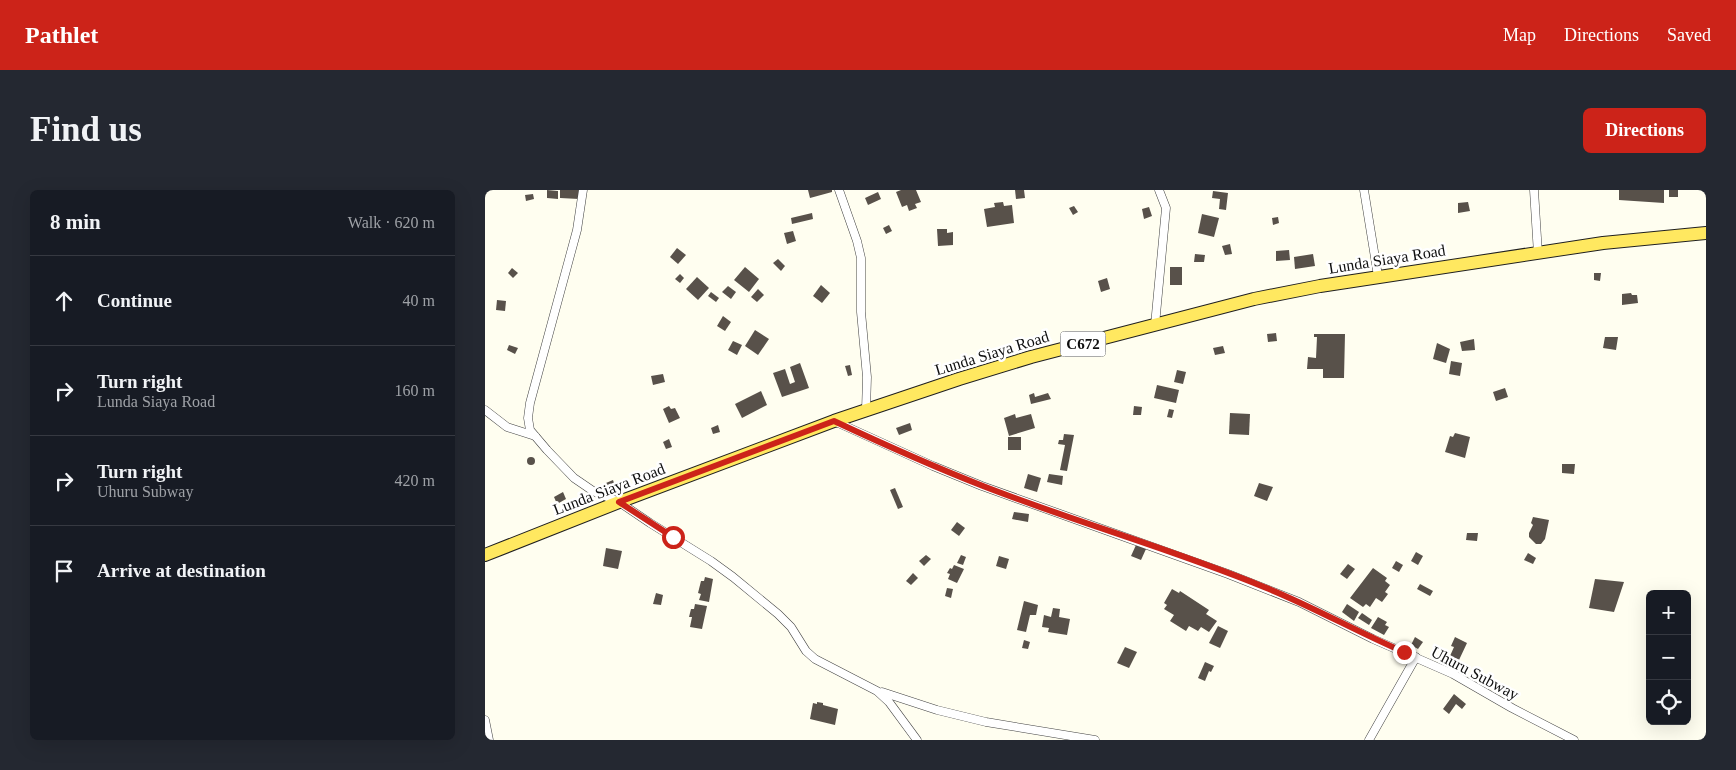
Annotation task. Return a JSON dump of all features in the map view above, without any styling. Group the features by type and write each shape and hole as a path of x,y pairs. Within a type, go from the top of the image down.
{"main road":[{"name":"Lunda Siaya Road","path":"485,555 834,421 1031,357 1254,299 1320,286 1630,240 1706,233"}],"street":[{"path":"583,190 577,230 530,403 528,425 535,436 574,478 593,491 619,502 711,561 778,614 791,627 806,651 815,659 877,691 937,710 986,722 1095,740"},
{"path":"839,190 861,258 861,312 867,378 866,410"},
{"path":"1155,325 1166,208 1159,190"},
{"path":"1363,190 1378,276"},
{"path":"1534,190 1538,254"},
{"path":"485,410 507,427 535,436"},
{"name":"Uhuru Subway","path":"834,421 901,452 983,486 1263,586 1453,674 1512,708 1574,740"},
{"path":"1369,740 1416,657"},
{"path":"877,691 889,702 917,740"},
{"path":"485,720 489,740"}],"building":[{"path":"547,190 558,191 558,199 547,198"},
{"path":"560,190 579,190 579,199 560,198"},
{"path":"808,190 832,190 832,192 810,198"},
{"path":"916,190 921,202 915,204 917,208 909,211 907,205 902,207 896,192"},
{"path":"1015,190 1024,190 1025,198 1016,199"},
{"path":"1619,190 1664,190 1664,203 1619,200"},
{"path":"1669,190 1678,190 1678,197 1669,197"},
{"path":"1213,191 1228,193 1226,210 1219,209 1220,199 1212,198"},
{"path":"878,192 881,199 868,205 865,198"},
{"path":"533,194 534,199 526,201 525,195"},
{"path":"1003,202 1004,206 1012,205 1014,223 987,227 984,209 995,207 994,203"},
{"path":"1468,202 1470,211 1458,213 1458,203"},
{"path":"1074,206 1078,212 1073,215 1069,208"},
{"path":"1149,207 1152,216 1144,219 1142,209"},
{"path":"812,213 813,219 792,224 791,218"},
{"path":"1202,214 1219,218 1214,237 1198,233"},
{"path":"1278,217 1279,223 1273,225 1272,218"},
{"path":"889,225 892,231 886,234 883,228"},
{"path":"937,229 947,229 947,233 953,232 953,245 938,246"},
{"path":"793,231 796,241 787,244 784,233"},
{"path":"1230,244 1232,254 1225,255 1222,246"},
{"path":"677,248 686,255 678,264 670,257"},
{"path":"1289,250 1290,260 1276,261 1276,251"},
{"path":"1195,254 1205,255 1204,262 1194,262"},
{"path":"1313,254 1315,266 1295,269 1294,257"},
{"path":"778,259 785,266 781,271 773,263"},
{"path":"745,267 759,279 749,292 734,280"},
{"path":"1170,267 1182,267 1182,285 1170,285"},
{"path":"512,268 518,273 513,278 508,273"},
{"path":"1594,273 1601,273 1600,281 1594,280"},
{"path":"680,274 684,278 680,283 675,279"},
{"path":"697,277 709,288 698,300 686,289"},
{"path":"1107,278 1110,289 1101,292 1098,281"},
{"path":"821,285 830,293 822,303 813,296"},
{"path":"728,286 736,292 731,299 722,292"},
{"path":"758,289 764,295 757,302 751,297"},
{"path":"711,292 719,298 716,302 708,296"},
{"path":"1631,293 1632,295 1637,295 1638,303 1622,305 1622,294"},
{"path":"497,300 506,301 505,311 496,310"},
{"path":"723,316 731,322 725,331 717,326"},
{"path":"755,330 769,339 758,355 745,346"},
{"path":"1276,333 1277,341 1268,342 1267,334"},
{"path":"1314,334 1345,334 1344,378 1323,378 1323,369 1307,369 1308,357 1316,358 1317,337 1314,337"},
{"path":"1605,337 1618,337 1616,350 1603,348"},
{"path":"1474,339 1475,350 1462,351 1460,342"},
{"path":"733,341 742,345 737,355 728,350"},
{"path":"1437,343 1450,349 1446,363 1433,359"},
{"path":"509,345 518,348 515,354 507,350"},
{"path":"1223,346 1225,353 1215,355 1213,348"},
{"path":"1451,361 1462,363 1460,376 1449,374"},
{"path":"800,363 809,388 782,397 773,373 785,369 790,384 795,382 790,367"},
{"path":"850,365 852,375 848,376 845,366"},
{"path":"1177,370 1186,372 1183,384 1174,382"},
{"path":"663,374 665,382 653,385 651,376"},
{"path":"1157,385 1179,390 1176,403 1154,398"},
{"path":"1505,388 1508,397 1496,401 1493,392"},
{"path":"761,391 767,405 742,418 735,404"},
{"path":"1034,393 1035,397 1048,393 1051,399 1031,404 1029,395"},
{"path":"669,406 671,409 675,408 680,418 669,423 663,409"},
{"path":"1134,406 1142,407 1141,415 1133,415"},
{"path":"1169,409 1174,410 1172,418 1167,417"},
{"path":"1230,413 1250,414 1249,435 1229,434"},
{"path":"1015,414 1016,418 1031,414 1035,428 1009,436 1004,418"},
{"path":"910,423 912,430 899,435 896,428"},
{"path":"718,425 720,432 713,434 711,428"},
{"path":"1455,433 1470,437 1465,458 1445,452 1450,436 1453,437"},
{"path":"1064,434 1074,435 1067,471 1060,470 1065,445 1058,444 1059,440 1063,440"},
{"path":"1008,437 1021,437 1021,450 1008,450"},
{"path":"669,439 672,447 666,449 663,442"},
{"path":"531,457 535,461 531,465 527,461"},
{"path":"1562,464 1575,464 1574,474 1562,473"},
{"path":"1028,474 1041,478 1037,492 1024,488"},
{"path":"1049,474 1063,476 1062,485 1047,482"},
{"path":"613,480 615,486 609,488 606,483"},
{"path":"1259,483 1273,487 1267,501 1254,496"},
{"path":"895,488 903,507 898,509 890,490"},
{"path":"563,492 566,499 557,504 554,497"},
{"path":"1014,512 1029,514 1028,522 1012,519"},
{"path":"1533,517 1549,520 1545,539 1541,544 1536,544 1529,537 1533,525 1531,523"},
{"path":"957,522 965,528 959,536 951,530"},
{"path":"1467,533 1478,533 1477,541 1466,540"},
{"path":"1136,545 1146,549 1141,560 1131,556"},
{"path":"606,548 622,551 618,569 603,566"},
{"path":"1416,552 1423,556 1418,565 1411,561"},
{"path":"1528,553 1536,558 1533,564 1524,560"},
{"path":"926,555 931,559 924,566 919,561"},
{"path":"961,555 966,557 963,565 957,563"},
{"path":"999,556 1009,559 1006,569 996,566"},
{"path":"1396,561 1403,565 1399,572 1392,568"},
{"path":"1348,564 1355,569 1347,579 1340,574"},
{"path":"954,565 964,569 957,583 948,579 950,574 947,573"},
{"path":"1373,568 1387,578 1385,581 1390,585 1385,592 1388,594 1382,602 1376,598 1370,607 1366,604 1363,607 1350,598"},
{"path":"913,573 918,578 911,585 906,581"},
{"path":"705,577 713,579 709,602 699,600 701,594 698,593 701,581 704,581"},
{"path":"1595,579 1624,582 1614,612 1589,608"},
{"path":"1420,584 1433,591 1430,596 1417,589"},
{"path":"947,588 953,589 951,598 945,596"},
{"path":"1172,589 1179,593 1180,591 1209,610 1206,614 1217,621 1209,632 1201,627 1198,631 1189,626 1186,631 1170,621 1174,615 1164,609 1167,605 1164,603"},
{"path":"656,593 663,595 661,605 653,604"},
{"path":"1024,601 1038,605 1036,615 1030,615 1026,632 1017,630"},
{"path":"695,604 707,606 702,629 690,627 692,617 689,617 691,609 694,609"},
{"path":"1347,604 1359,612 1354,621 1342,612"},
{"path":"1053,608 1060,609 1059,617 1070,619 1067,635 1048,632 1049,628 1042,627 1044,615 1051,617"},
{"path":"1362,613 1372,620 1369,625 1358,618"},
{"path":"1378,617 1387,622 1385,625 1389,627 1384,635 1371,628"},
{"path":"1218,626 1228,631 1220,648 1209,643"},
{"path":"1415,637 1423,642 1418,649 1411,645"},
{"path":"1455,637 1467,643 1459,660 1450,656 1454,647 1451,646"},
{"path":"1024,640 1030,642 1028,649 1022,648"},
{"path":"1125,647 1137,652 1129,668 1117,663"},
{"path":"1205,662 1214,666 1211,672 1209,671 1205,681 1198,678"},
{"path":"1454,694 1466,704 1462,709 1456,704 1449,714 1443,709"},
{"path":"817,702 838,709 835,725 810,719 813,703 817,704"}],"route":[{"path":"673,537 619,502 834,421 894,449 983,486 1263,586 1316,609 1404,652"}]}
